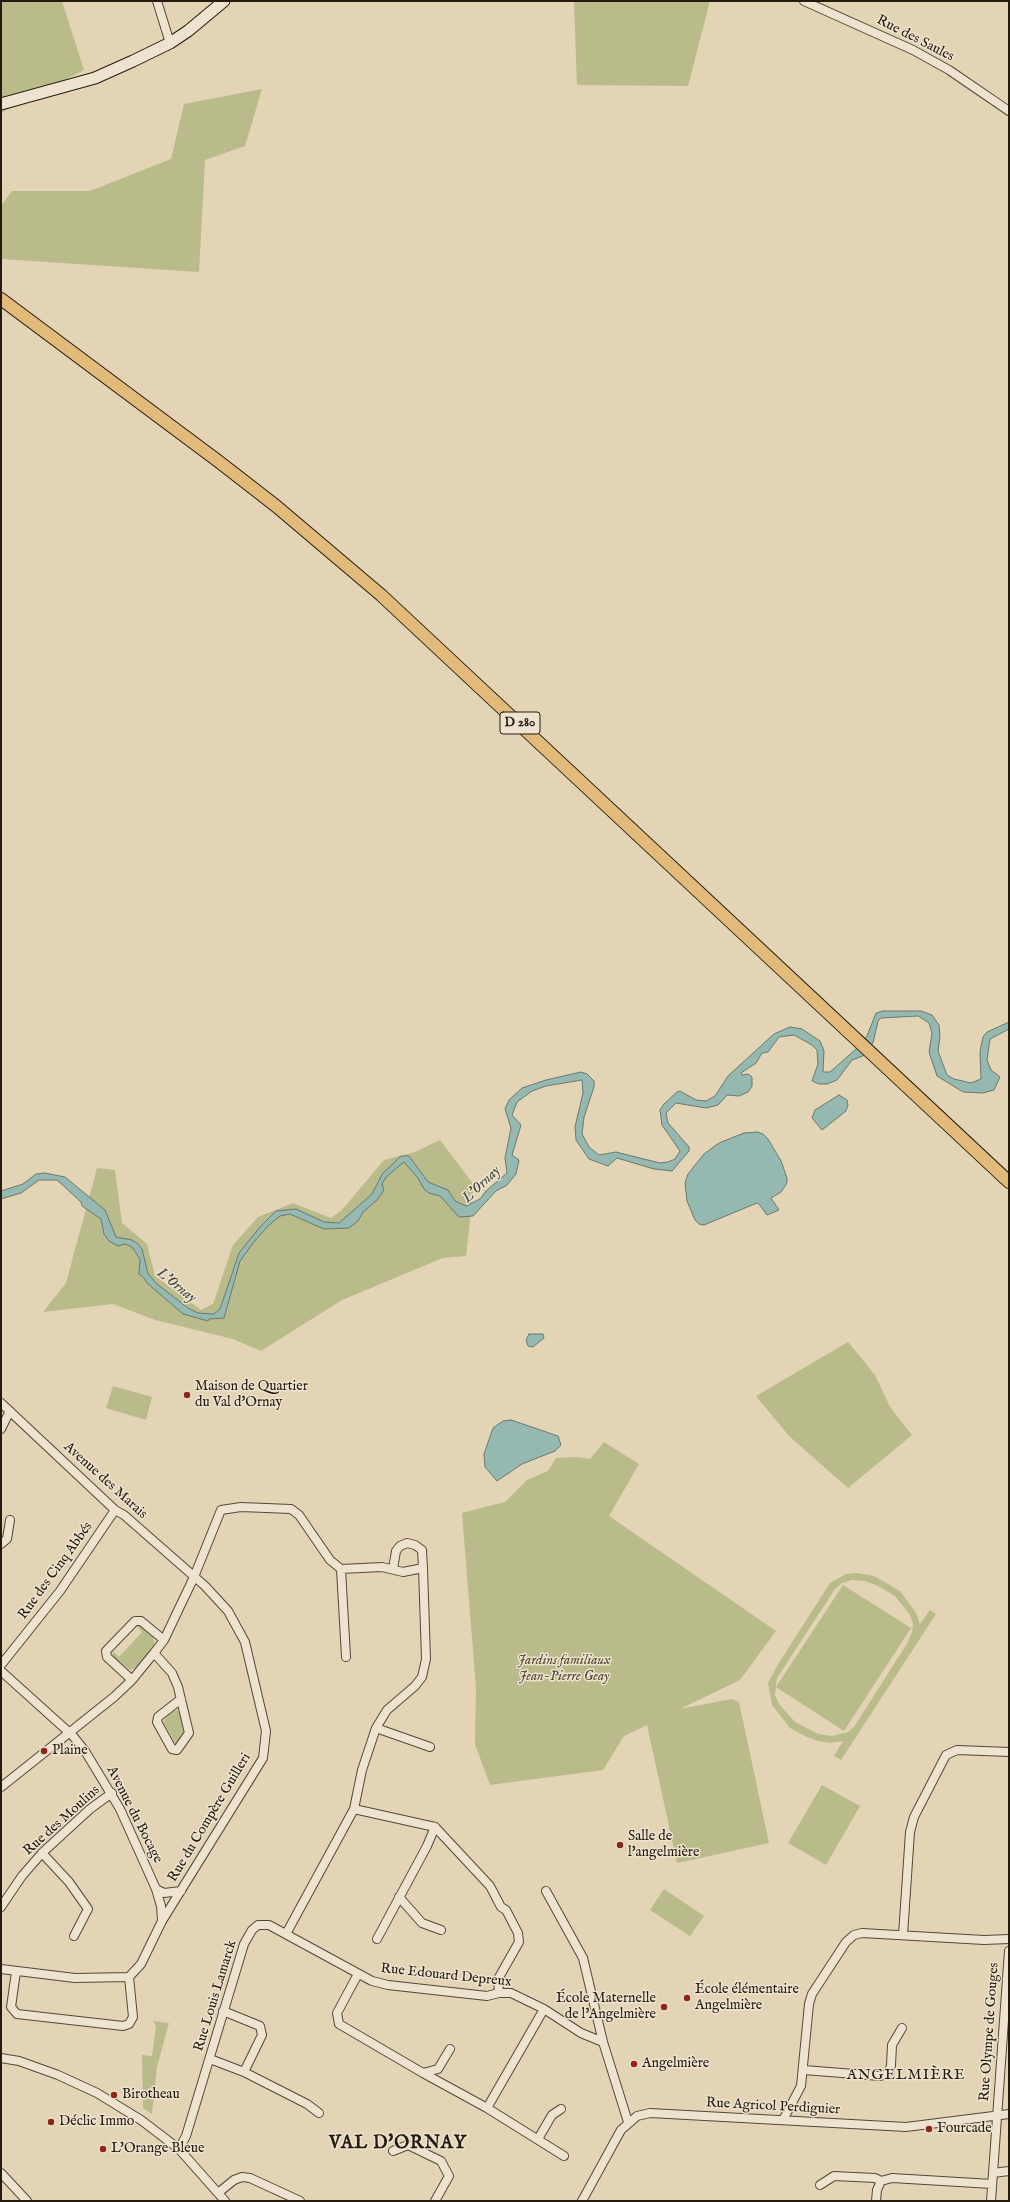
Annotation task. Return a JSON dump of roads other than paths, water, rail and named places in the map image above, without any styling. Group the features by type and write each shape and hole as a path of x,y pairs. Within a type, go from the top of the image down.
{"main road":[{"name":"D 280","path":"1,299 276,506 381,595 1009,1182"}],"street":[{"path":"157,1 170,43"},
{"path":"1,104 95,78 170,43 188,31 224,1"},
{"name":"Rue des Saules","path":"804,1 913,50 949,70 1009,111"},
{"name":"Avenue des Marais","path":"1,1403 115,1510 124,1516 194,1577"},
{"path":"1,1429 10,1411"},
{"path":"1,1787 132,1680 154,1653 164,1640 194,1577 221,1510 237,1507 290,1509 299,1515 330,1560 341,1569 393,1569 403,1572 423,1568"},
{"name":"Rue des Cinq Abbés","path":"1,1665 60,1591 115,1510"},
{"path":"1,1544 7,1539 10,1520"},
{"path":"286,1934 354,1809 362,1770 376,1728 387,1710 415,1686 422,1677 426,1659 422,1550 415,1545 407,1543 400,1546 396,1551 393,1569"},
{"path":"341,1569 346,1657"},
{"name":"Rue du Compère Guilleri","path":"162,1921 263,1758 266,1732 245,1642 228,1611 205,1586 194,1577"},
{"path":"132,1680 107,1657 106,1651 135,1621 141,1621 164,1640"},
{"path":"154,1653 172,1673 181,1700 189,1733 177,1750 172,1749 157,1722 158,1717 181,1700"},
{"name":"Avenue du Bocage","path":"1,1671 68,1732 86,1751 112,1794 156,1889 161,1906 162,1921"},
{"path":"376,1728 430,1747"},
{"path":"904,1935 910,1832 914,1817 946,1755 956,1750 1009,1752"},
{"name":"Rue des Moulins","path":"1,1907 22,1876 42,1853 90,1809 112,1794"},
{"path":"354,1809 435,1827 490,1886 518,1933 519,1942 498,1979 499,1993"},
{"path":"377,1939 427,1846 435,1827"},
{"path":"42,1853 69,1882 88,1909 74,1936"},
{"path":"156,1889 164,1893 181,1892"},
{"path":"546,1891 583,1958 604,2042 628,2122"},
{"path":"399,1897 422,1923 441,1930"},
{"path":"1,1969 75,1978 129,1977 141,1964 162,1921"},
{"name":"Rue Louis Lamarck","path":"179,2149 186,2136 244,1944 252,1930 258,1925 269,1925 286,1934"},
{"path":"783,2120 801,2086 804,2070 809,2004 812,1994 846,1942 854,1935 862,1933 984,1940 1009,1939"},
{"name":"Rue Edouard Depreux","path":"286,1934 372,1981 388,1985 487,1996 499,1993 511,1993 544,2009 581,2032 604,2042"},
{"name":"Rue Olympe de Gouges","path":"991,2201 1009,1951"},
{"path":"16,1972 11,2007 17,2014 123,2026 129,2024 133,2017 129,1977"},
{"path":"358,1974 337,2013 339,2024 487,2108 564,2156"},
{"path":"487,2108 544,2009"},
{"path":"223,2011 260,2026 262,2035 244,2072"},
{"path":"804,2070 880,2076 889,2073 892,2045 902,2028"},
{"path":"423,2073 438,2070 450,2048"},
{"path":"1,2058 19,2061 58,2075 97,2093 140,2120 179,2149 224,2201"},
{"path":"210,2059 244,2072 306,2104 319,2113"},
{"path":"538,2139 552,2115 561,2109"},
{"name":"Rue Agricol Perdiguier","path":"582,2201 620,2130 637,2116 650,2113 906,2126 1009,2114"},
{"path":"393,2151 408,2145 441,2161 449,2176 435,2201"},
{"path":"994,2173 1009,2170"},
{"path":"1,2173 27,2201"},
{"path":"820,2185 834,2176 875,2178 881,2181 892,2178 992,2184"},
{"path":"218,2193 234,2180 242,2177 250,2178 300,2201"},
{"path":"876,2201 877,2190 881,2181"}],"water":[{"path":"883,1011 921,1011 932,1015 939,1025 940,1037 938,1051 947,1075 954,1079 971,1083 981,1079 980,1052 983,1037 987,1032 1009,1022 1009,1029 990,1039 987,1060 991,1070 1000,1077 994,1090 983,1093 963,1092 937,1076 929,1052 932,1033 929,1023 918,1016 881,1018 878,1021 873,1043 863,1056 852,1060 837,1080 827,1084 819,1084 812,1081 818,1064 817,1050 812,1045 794,1035 779,1037 768,1052 762,1053 756,1063 741,1073 742,1075 748,1074 752,1077 752,1086 748,1092 739,1096 727,1095 718,1105 706,1108 676,1103 666,1113 668,1123 689,1147 689,1151 672,1171 654,1169 617,1158 608,1166 589,1159 576,1140 575,1127 583,1093 582,1080 546,1086 532,1091 517,1102 512,1115 521,1125 512,1155 519,1160 516,1174 507,1185 496,1191 473,1216 459,1217 440,1196 429,1193 424,1189 418,1178 404,1162 387,1176 382,1184 384,1190 377,1200 363,1212 358,1221 349,1228 324,1229 290,1214 280,1216 268,1226 240,1261 224,1318 209,1319 208,1321 183,1314 147,1283 139,1274 140,1259 132,1247 125,1244 118,1246 109,1241 104,1234 101,1219 82,1206 81,1202 57,1180 39,1180 21,1193 1,1199 1,1191 23,1184 36,1174 45,1173 65,1177 105,1210 116,1237 132,1240 138,1244 142,1249 148,1274 157,1284 188,1308 198,1313 214,1314 220,1309 239,1253 260,1227 276,1211 296,1209 324,1222 339,1223 372,1194 383,1173 401,1156 409,1156 428,1182 448,1190 455,1201 466,1206 480,1199 486,1191 507,1173 505,1158 511,1128 505,1109 509,1100 522,1088 546,1080 581,1072 587,1074 594,1081 594,1087 584,1117 582,1134 589,1147 599,1155 616,1152 660,1163 668,1162 675,1159 680,1151 662,1125 660,1110 664,1104 677,1092 680,1091 696,1100 706,1101 715,1096 728,1076 774,1034 790,1027 802,1029 820,1041 824,1051 823,1072 830,1072 855,1050 867,1036 876,1013"},
{"path":"839,1095 847,1100 848,1105 846,1111 822,1130 812,1118 815,1110"},
{"path":"757,1132 763,1134 768,1139 781,1161 787,1178 787,1183 781,1192 771,1198 779,1210 767,1215 757,1203 704,1225 699,1224 695,1220 687,1201 685,1183 688,1174 704,1154 719,1143 744,1133"},
{"path":"529,1334 543,1334 544,1338 533,1347 528,1346 526,1340"},
{"path":"511,1420 558,1436 561,1445 555,1451 522,1464 497,1481 485,1467 484,1454 493,1428 503,1421"}],"place":[{"name":"Maison de Quartier du Val d'Ornay","path":"187,1395"},
{"name":"Plaine","path":"44,1751"},
{"name":"Salle de l'angelmière","path":"620,1845"},
{"name":"École élémentaire Angelmière","path":"687,1998"},
{"name":"École Maternelle de l'Angelmière","path":"664,2007"},
{"name":"Angelmière","path":"634,2064"},
{"name":"Birotheau","path":"114,2095"},
{"name":"Déclic Immo","path":"51,2122"},
{"name":"Fourcade","path":"929,2129"},
{"name":"L'Orange Bleue","path":"103,2149"}],"district":[{"name":"ANGELMIÈRE","path":"906,2076"},
{"name":"VAL D'ORNAY","path":"398,2144"}],"water label":[{"name":"L'Ornay","path":"482,1185"},
{"name":"L'Ornay","path":"176,1286"}],"park label":[{"name":"Jardins familiaux Jean-Pierre Geay","path":"564,1670"}]}
